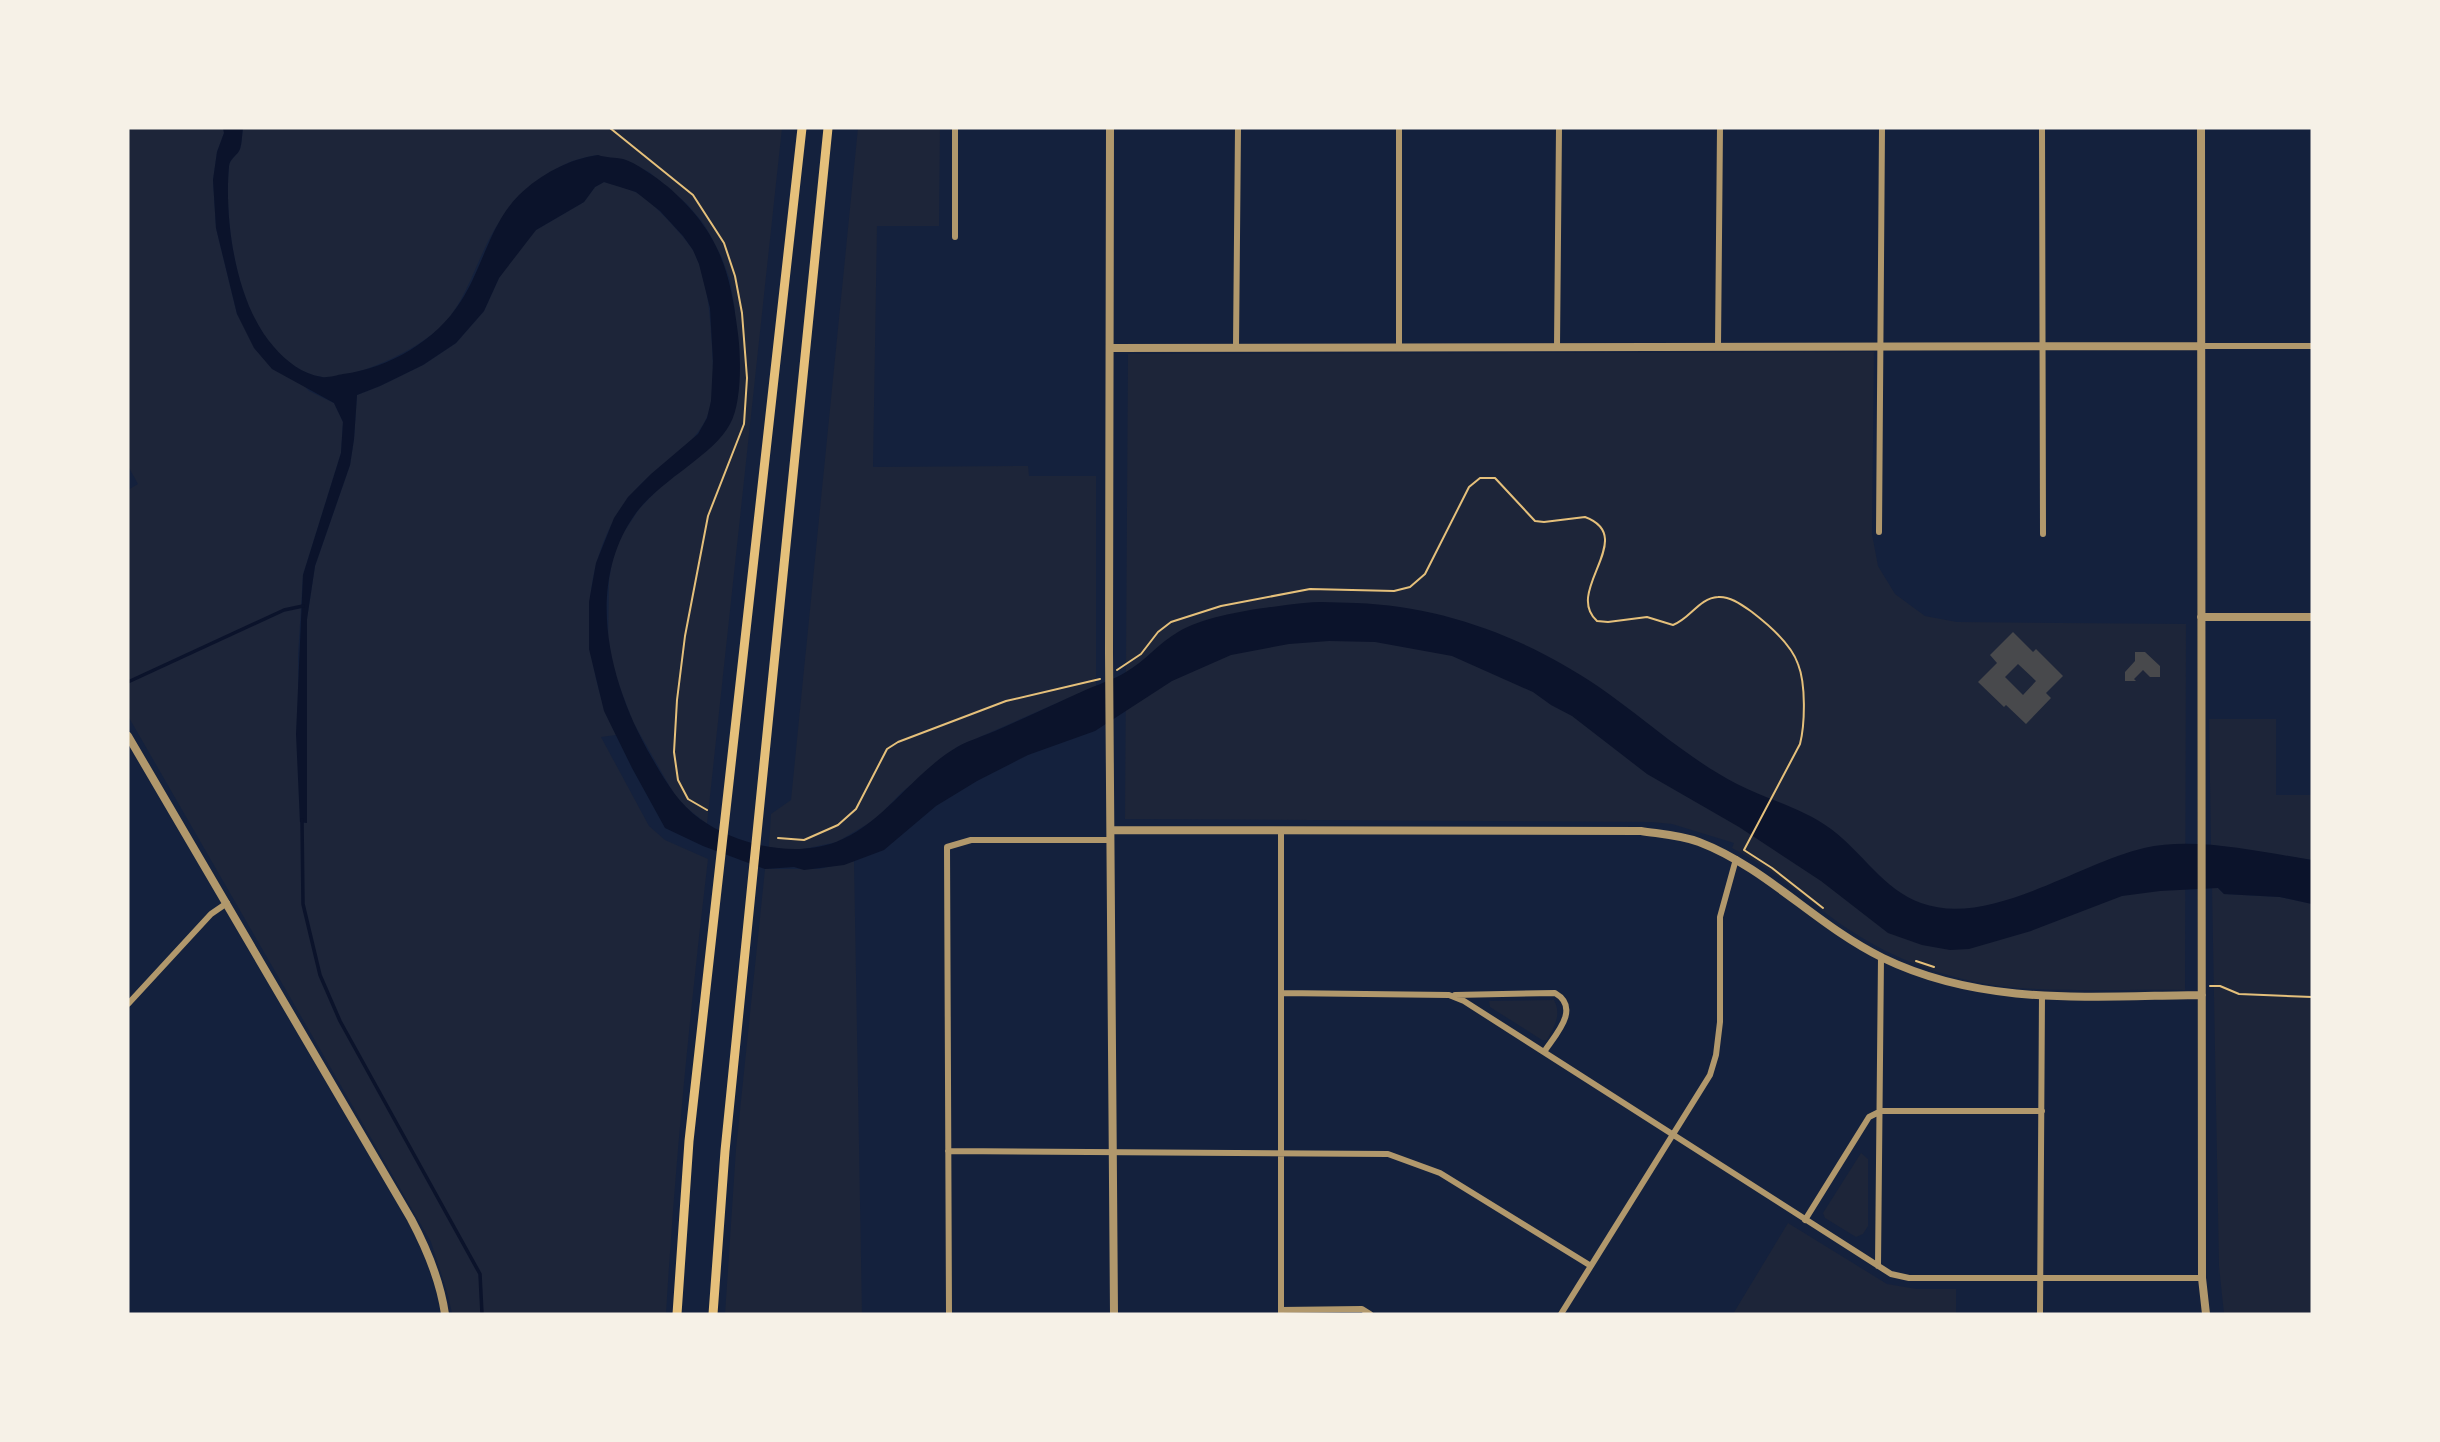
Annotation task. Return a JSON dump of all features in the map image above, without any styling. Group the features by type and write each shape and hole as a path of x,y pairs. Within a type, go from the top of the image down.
{"main road":[{"path":"677,1314 689,1141 802,128"},
{"path":"713,1314 725,1151 828,128"}],"street":[{"path":"955,128 955,237"},
{"path":"1110,128 1109,746 1114,1314"},
{"path":"1237,348 1238,128"},
{"path":"1399,128 1399,347"},
{"path":"1557,347 1559,128"},
{"path":"1718,347 1720,128"},
{"path":"1879,532 1882,128"},
{"path":"2042,128 2043,534"},
{"path":"2201,128 2200,840 2202,1278 2206,1314"},
{"path":"1111,348 2312,346"},
{"path":"2201,617 2312,617"},
{"path":"128,736 228,903 423,1242 442,1294 446,1314"},
{"path":"1111,830 1641,831 1668,834 1697,842 1736,859 1837,931 1881,957 1922,975 2001,993 2042,995 2202,991"},
{"path":"1281,831 1281,1312 1363,1310 1370,1314"},
{"path":"949,1314 947,847 971,840 1111,840"},
{"path":"1561,1314 1710,1074 1716,1055 1720,1022 1720,917 1736,859"},
{"path":"129,1001 211,914 228,903"},
{"path":"1878,1266 1881,957"},
{"path":"1281,993 1555,993 1564,998 1567,1018 1544,1052"},
{"path":"1449,995 1464,1000 1891,1274 1909,1278 2202,1278"},
{"path":"2040,1314 2042,995"},
{"path":"1805,1220 1869,1117 1881,1111 2042,1111"},
{"path":"948,1151 1388,1154 1440,1172 1591,1266"}],"path":[{"path":"610,128 693,195 724,243 736,276 742,313 747,378 744,424 708,516 683,648 677,700 674,752 678,780 688,799 706,810"},
{"path":"1129,664 1141,654 1158,632 1171,622 1221,606 1310,589 1394,591 1410,587 1425,574 1434,559 1469,487 1480,478 1489,476 1500,482 1535,521 1585,517 1600,526 1604,541 1603,556 1587,592 1588,607 1597,621 1647,617 1672,625 1707,600 1721,597 1747,609 1780,639 1799,665 1803,714 1800,744 1744,850 1772,868 1826,911"},
{"path":"778,838 804,840 838,825 856,809 887,749 898,742 1006,701 1098,680"},
{"path":"1912,959 1937,968"},
{"path":"2202,991 2220,986 2239,994 2312,997"}],"shaded area":[{"path":"128,128 223,128 213,180 216,228 237,314 309,391 334,403 343,422 341,453 303,575 298,656 300,822 306,823 307,619 315,566 350,465 357,395 423,365 456,343 484,311 499,278 513,256 536,230 584,202 595,187 604,182 635,192 652,204 685,239 699,263 710,322 713,364 709,411 700,429 685,447 647,478 618,513 603,542 594,574 590,606 590,640 595,673 603,705 616,735 601,737 649,826 665,840 708,859 684,1086 666,1314 452,1314 431,1242 128,716 128,490 138,484 128,466"},
{"path":"223,128 243,128 240,149 229,166 228,188 235,261 250,309 261,329 284,357 301,370 322,377 377,366 425,340 451,315 461,301 509,206 537,180 566,164 598,155 628,161 667,186 698,218 719,252 731,289 740,355 737,404 730,424 712,446 646,501 636,513 620,542 610,572 608,636 624,700 662,775 692,813 731,836 784,849 819,847 836,842 870,822 928,769 959,746 1122,674 1171,636 1191,626 1239,612 1273,607 1310,602 1356,603 1421,610 1452,618 1483,628 1543,654 1599,687 1681,749 1715,771 1831,829 1884,880 1921,903 1947,908 1975,907 2004,901 2144,848 2206,844 2312,860 2312,904 2280,897 2224,894 2218,888 2160,891 2122,896 2031,931 1969,949 1950,950 1922,945 1888,933 1821,881 1739,827 1647,774 1572,716 1533,692 1452,656 1375,642 1289,644 1231,655 1172,681 1095,731 1028,755 977,781 936,806 884,850 844,865 804,870 794,867 765,869 703,846 665,828 604,711 589,649 589,602 596,563 614,518 628,497 651,474 698,434 707,418 711,401 713,361 710,308 699,264 683,236 660,211 636,192 604,182 595,187 584,202 536,230 499,278 484,311 456,343 423,365 357,395 350,465 315,566 307,619 307,823 300,822 296,734 303,575 341,453 343,422 334,403 272,369 254,348 237,314 216,228 213,180"},
{"path":"243,128 782,128 707,824 678,801 633,722 614,672 608,644 609,581 613,556 622,535 639,509 665,482 702,453 735,310 730,280 704,224 687,204 649,172 622,159 605,160 598,155 563,165 544,177 504,216 492,233 454,311 435,332 405,352 370,368 336,377 322,377 294,366 273,347 260,329 242,286 231,236 228,188 230,163 240,149"},
{"path":"858,128 940,128 939,226 877,226 873,467 1028,466 1029,476 1096,476 1096,686 957,747 901,793 876,819 837,842 794,851 769,847 771,814 791,800"},
{"path":"1874,352 1872,534 1878,566 1895,594 1925,616 1957,622 2186,624 2185,990 2021,988 1981,983 1944,974 1892,954 1859,936 1765,868 1732,848 1734,843 1672,824 1125,819 1128,354"},
{"path":"2209,719 2276,719 2276,795 2312,795 2312,860 2211,845"},
{"path":"854,861 862,1314 725,1314 736,1149 765,869 819,869"},
{"path":"2212,888 2218,888 2224,894 2280,897 2312,904 2312,1314 2224,1314 2219,1266"},
{"path":"1554,1000 1557,1016 1547,1040 1542,1040 1490,1007 1489,1001"},
{"path":"1861,1153 1868,1159 1868,1226 1863,1234 1856,1237 1825,1218 1823,1213"},
{"path":"1788,1223 1887,1284 1917,1289 1956,1289 1956,1314 1733,1314"}],"building":[{"path":"2013,632 2033,652 2036,649 2063,676 2046,693 2051,698 2026,724 1978,682 1997,663 1990,655","holes":["2018,664 2036,681 2023,695 2005,677"]},
{"path":"2135,652 2145,652 2160,666 2160,677 2150,677 2143,670 2134,679 2136,681 2125,681 2125,672 2135,661"}],"waterway":[{"path":"128,682 284,610 303,606"},
{"path":"302,820 303,904 320,975 340,1021 480,1274 482,1314"}]}
